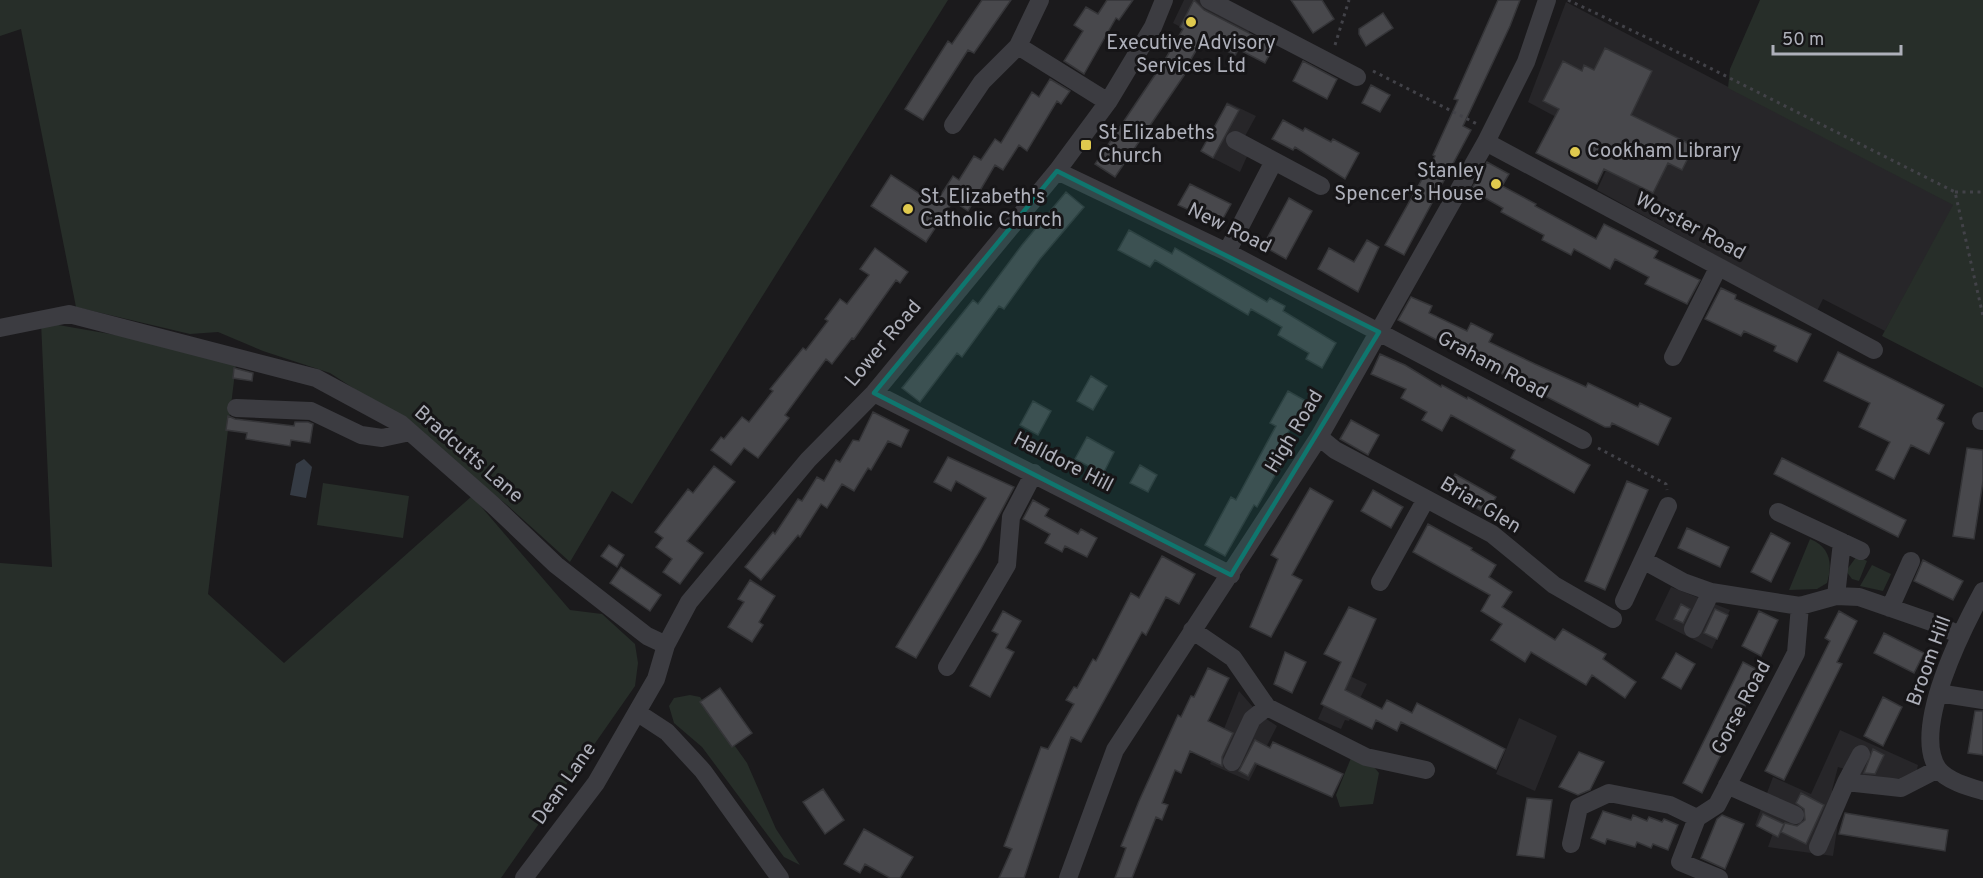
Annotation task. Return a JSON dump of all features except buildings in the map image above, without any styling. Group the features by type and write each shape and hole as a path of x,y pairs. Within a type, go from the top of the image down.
{"street":[{"path":"953,125 982,82 1018,46 1040,0"},
{"name":"Lower Road","path":"638,713 656,679 666,645 689,602 808,460 874,393 1057,171 1108,102 1153,27 1164,0"},
{"path":"1209,0 1362,72"},
{"name":"High Road","path":"1068,878 1116,750 1319,437 1489,137 1526,62 1547,0"},
{"path":"1018,46 1108,102"},
{"name":"Worster Road","path":"1489,137 1718,268 1874,350"},
{"path":"1234,140 1273,163 1321,186"},
{"path":"1227,252 1273,163"},
{"name":"New Road","path":"1057,171 1227,252 1379,332"},
{"path":"1673,357 1718,268"},
{"name":"Bradcutts Lane","path":"0,327 69,314 316,378 401,424 493,505 556,565 647,636 666,645"},
{"name":"Graham Road","path":"1379,332 1583,440"},
{"name":"Halldore Hill","path":"874,393 1231,575"},
{"path":"236,408 311,411 361,435 382,438 410,432"},
{"name":"Briar Glen","path":"1319,437 1335,450 1492,534 1554,585 1613,619"},
{"path":"947,668 1007,566 1011,517 1034,473"},
{"path":"1380,582 1426,499"},
{"path":"1624,601 1668,507"},
{"path":"1778,513 1861,551"},
{"path":"1836,596 1842,542"},
{"path":"1643,560 1683,582 1711,592 1800,606 1836,596 1859,597 1937,624 1959,635"},
{"path":"1890,608 1911,561"},
{"name":"Broom Hill","path":"1938,769 1929,738 1938,693 1959,635 1983,591"},
{"path":"1693,629 1711,592"},
{"name":"Gorse Road","path":"1697,818 1717,805 1796,653 1800,606"},
{"path":"1192,630 1233,658 1267,707 1366,757 1426,770"},
{"path":"1938,693 1983,700"},
{"path":"1232,762 1252,719 1267,707"},
{"path":"638,713 667,732 703,771 780,878"},
{"name":"Dean Lane","path":"524,878 596,783 638,713"},
{"path":"1818,847 1846,782 1861,754"},
{"path":"1846,782 1901,788 1938,769 1962,785 1983,791"},
{"path":"1727,785 1795,815"},
{"path":"1571,844 1579,807 1609,793 1670,805 1697,818 1680,862 1719,878"}],"path":[{"path":"1334,49 1349,0"},
{"path":"1568,0 1698,62 1955,192 1983,192"},
{"path":"1362,72 1489,137"},
{"path":"1955,192 1983,316"},
{"path":"1583,440 1666,484 1668,507"}],"highlighted area":[{"path":"1057,171 1379,332 1231,575 874,393"}],"shaded area":[{"path":"0,0 948,0 632,504 612,491 570,562 507,505 396,416 330,373 263,351 218,332 190,334 76,307 21,29 0,36"},
{"path":"1184,0 1204,0 1252,26 1236,56 1173,23"},
{"path":"1760,0 1983,0 1983,388 1882,336 1953,205 1728,88 1730,69"},
{"path":"1566,2 1954,205 1885,331 1823,299 1817,311 1597,190 1616,149 1528,102"},
{"path":"1227,102 1256,116 1244,138 1253,143 1240,172 1201,152"},
{"path":"41,322 237,356 208,594 284,663 472,496 570,610 602,614 635,644 638,663 635,686 501,878 0,878 0,563 52,567"},
{"path":"304,459 312,467 306,498 290,495 296,464"},
{"path":"323,483 409,496 403,538 317,525"},
{"path":"1810,539 1822,546 1828,556 1830,569 1827,583 1817,589 1789,590"},
{"path":"1857,556 1867,561 1859,581 1852,579 1846,571"},
{"path":"1872,565 1891,574 1883,591 1860,586"},
{"path":"1671,587 1730,610 1712,649 1655,620"},
{"path":"1339,671 1367,684 1349,721 1345,720 1341,729 1318,719"},
{"path":"1239,691 1259,714 1277,726 1249,781 1210,764"},
{"path":"690,695 700,697 747,763 776,829 800,865 784,857 702,747 674,723 669,706 674,698"},
{"path":"1519,718 1557,736 1535,791 1496,774"},
{"path":"1840,730 1918,765 1916,774 1904,778 1877,779 1838,767 1832,790 1840,810 1833,856 1768,847 1773,833 1755,825 1773,777 1811,794"},
{"path":"1351,758 1374,767 1379,773 1373,804 1340,807 1336,795"}],"place":[{"name":"Executive Advisory Services Ltd","path":"1191,22"},
{"name":"St Elizabeths Church","path":"1086,145"},
{"name":"Cookham Library","path":"1575,152"},
{"name":"Stanley Spencer's House","path":"1496,184"},
{"name":"St. Elizabeth's Catholic Church","path":"908,209"}]}
